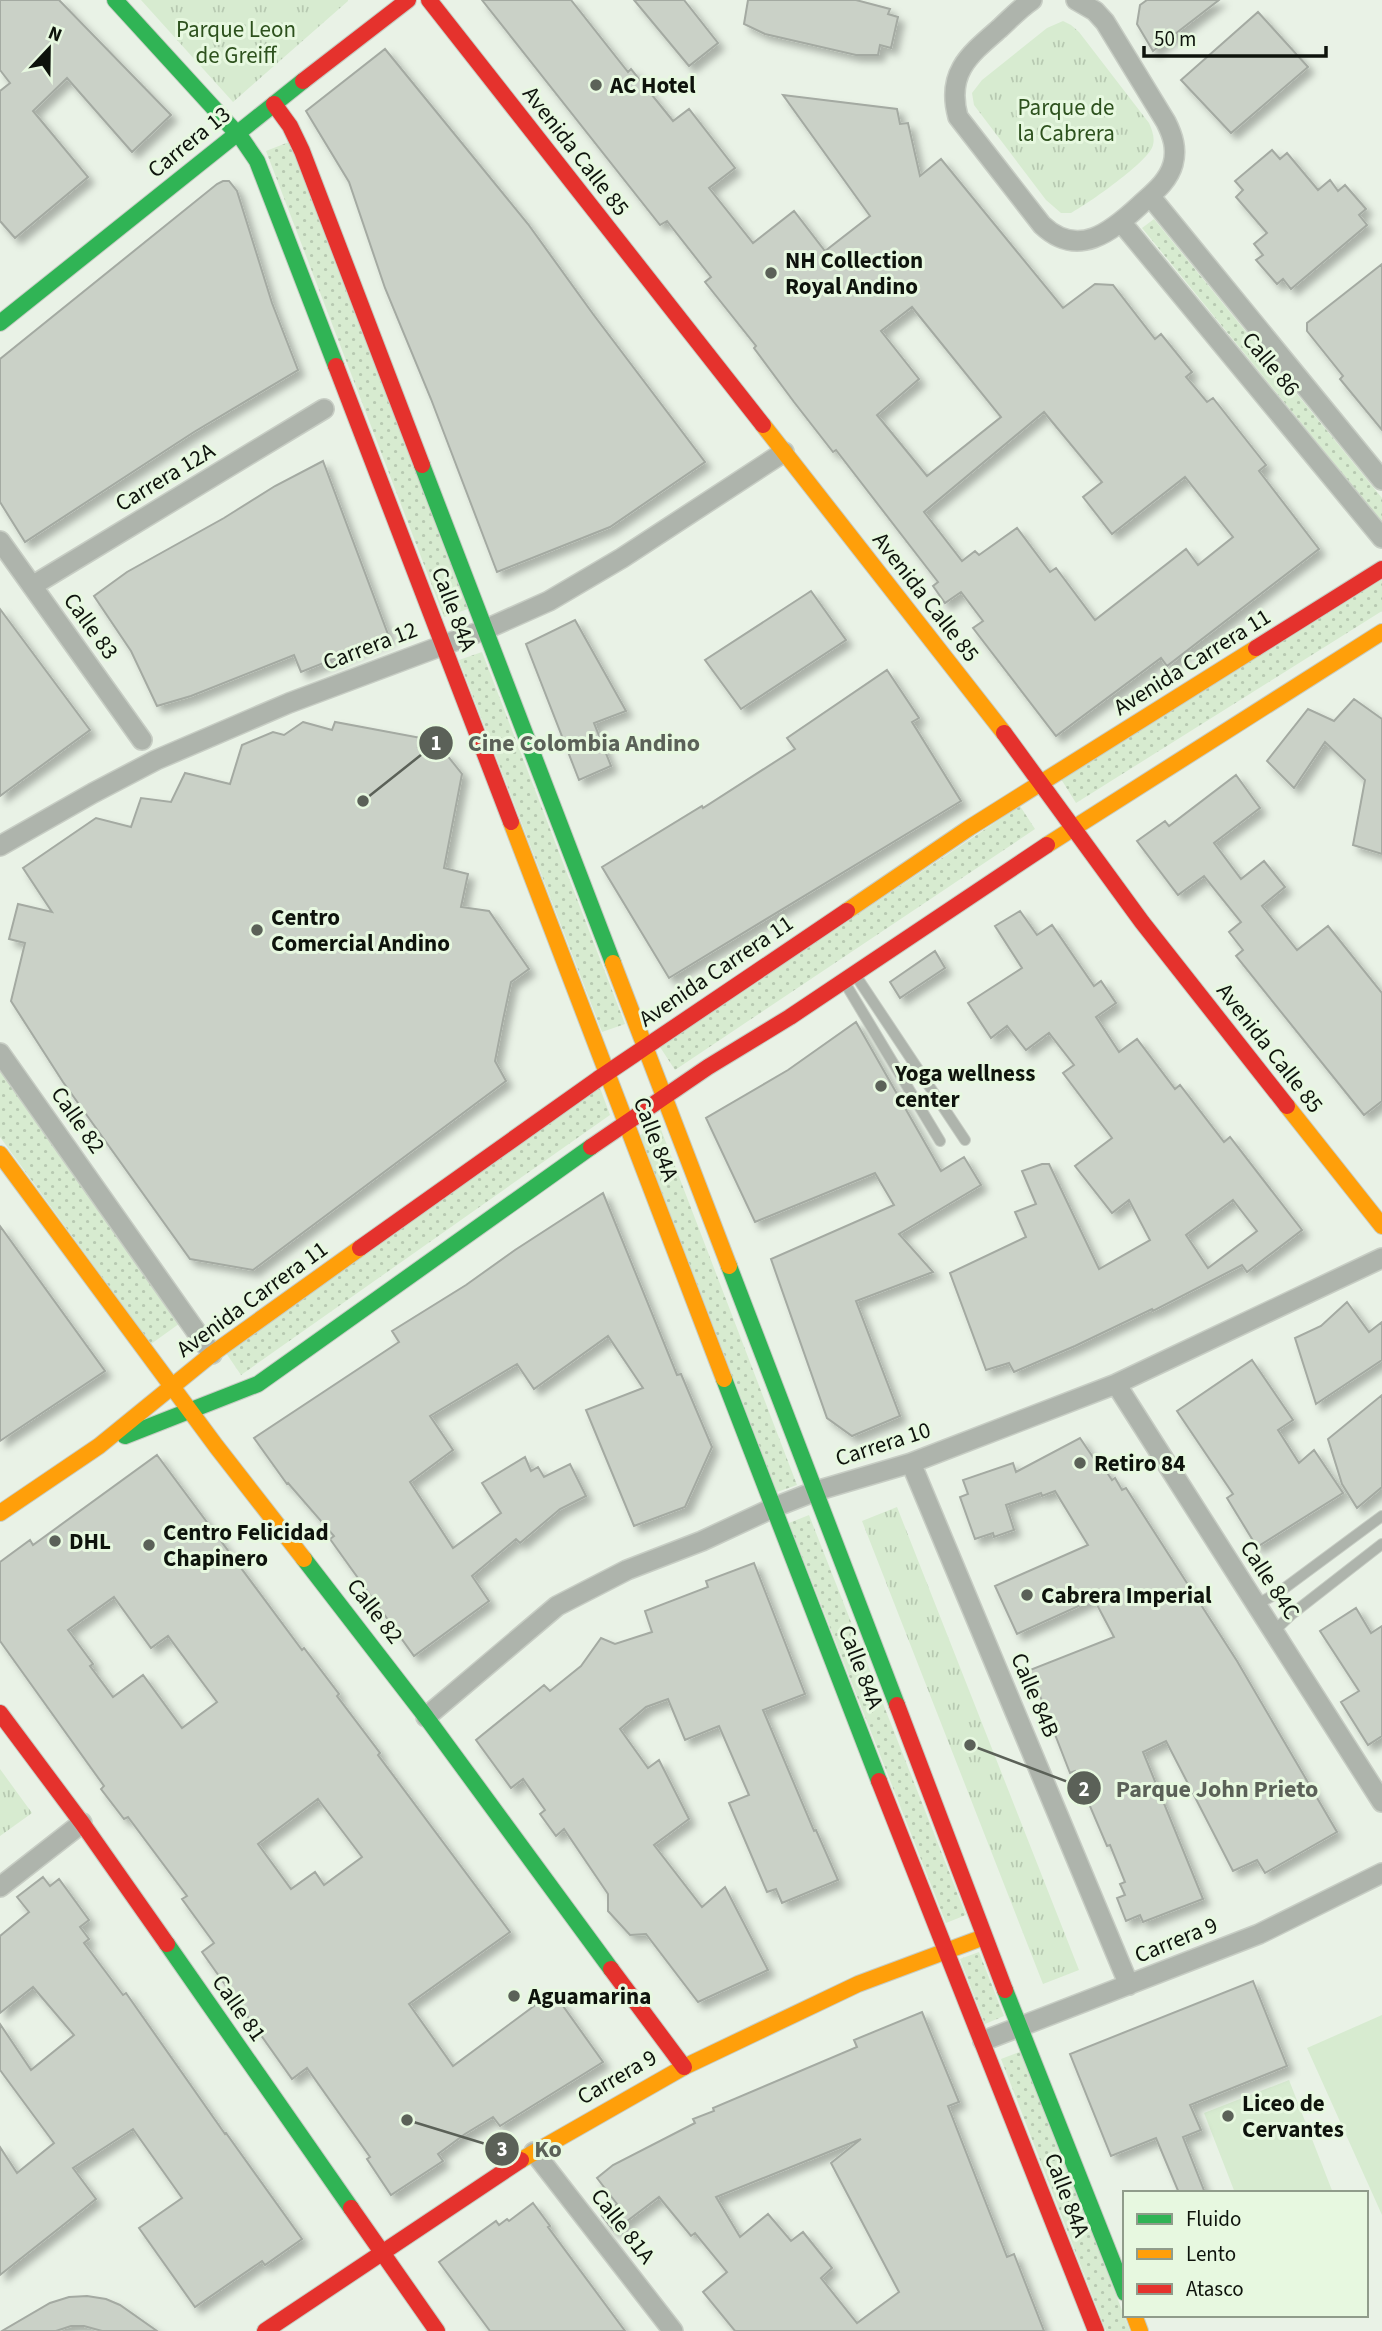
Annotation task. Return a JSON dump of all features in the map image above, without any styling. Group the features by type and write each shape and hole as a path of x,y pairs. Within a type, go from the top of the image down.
{"street":[{"name":"Calle 84A","path":"115,0 237,133 250,148 257,162 625,1123 1096,2331"},
{"name":"Carrera 13","path":"0,323 408,0"},
{"name":"Avenida Calle 85","path":"429,0 1001,728 1142,922 1382,1226"},
{"path":"1032,0 963,64 955,84 955,107 958,117 1048,232 1068,240 1090,240 1108,232 1121,222 1167,177 1174,156 1174,137 1105,22 1095,11 1076,0"},
{"name":"Calle 84A","path":"274,104 290,126 302,151 816,1491 984,1937 1123,2288"},
{"name":"Calle 86","path":"1150,196 1382,480"},
{"name":"Calle 86","path":"1121,222 1382,538"},
{"name":"Carrera 12A","path":"32,586 324,409"},
{"name":"Carrera 12","path":"0,846 156,760 289,703 484,629 549,601 612,564 784,452"},
{"name":"Calle 83","path":"0,541 142,740"},
{"name":"Avenida Carrera 11","path":"0,1513 99,1446 212,1354 645,1046 969,828 1382,569"},
{"name":"Avenida Carrera 11","path":"99,1446 258,1384 625,1123 1072,829 1382,632"},
{"name":"Calle 82","path":"0,1053 212,1354"},
{"name":"Calle 82","path":"0,1154 190,1411 426,1717 684,2067"},
{"name":"Carrera 10","path":"426,1717 557,1606 627,1570 702,1541 816,1491 911,1462 1116,1384 1382,1258"},
{"name":"Calle 84C","path":"1116,1384 1382,1802"},
{"name":"Calle 84B","path":"911,1462 1129,1985"},
{"name":"Calle 81","path":"0,1713 78,1818 437,2331"},
{"path":"0,1871 78,1818"},
{"path":"0,1887 78,1818"},
{"name":"Carrera 9","path":"983,2041 1259,1934 1382,1873"},
{"name":"Carrera 9","path":"265,2331 534,2152 684,2067 858,1984 984,1937"},
{"name":"Calle 81A","path":"534,2152 673,2331"}],"lane":[{"path":"847,978 965,1140"},
{"path":"847,978 848,988 940,1142"},
{"path":"1257,1604 1278,1593 1382,1516"},
{"path":"1274,1631 1382,1544"}],"green space":[{"name":"Parque Leon de Greiff","path":"141,0 348,0 348,1 233,102"},
{"name":"Parque de la Cabrera","path":"1063,21 1079,32 1149,123 1154,139 1149,152 1130,171 1071,213 1061,213 1046,200 974,105 972,93 982,80 1047,28"},
{"path":"289,142 468,609 444,617 266,151"},
{"path":"1154,219 1382,498 1382,522 1142,228"},
{"path":"1382,578 1382,611 1076,803 1061,779"},
{"path":"482,652 625,1024 602,1032 459,660"},
{"path":"1020,806 1035,829 675,1070 660,1047"},
{"path":"0,1069 183,1321 151,1344 0,1137"},
{"path":"600,1088 610,1115 241,1375 226,1353"},
{"path":"660,1127 797,1485 777,1492 640,1135"},
{"path":"897,1507 1079,1970 1043,1984 862,1521"},
{"path":"809,1515 966,1915 946,1923 789,1523"},
{"path":"0,1769 32,1813 0,1836"},
{"path":"979,1952 1004,2016 985,2024 960,1959"},
{"path":"1382,2015 1382,2215 1307,2048"},
{"path":"1022,2051 1130,2331 1106,2331 1001,2059"},
{"path":"1289,2080 1332,2191 1234,2191 1204,2113"}],"building":[{"path":"0,0 59,0 171,115 132,152 67,78 33,111 88,177 15,238 0,221 0,91 10,83 0,70"},
{"path":"482,0 571,0 628,72 631,69 673,121 689,109 735,168 709,188 753,243 794,211 825,251 870,216 783,95 897,109 900,124 908,123 920,176 941,159 1063,308 1095,284 1113,285 1155,339 1161,334 1192,372 1186,377 1207,402 1213,398 1266,465 1259,471 1319,549 1167,666 1161,658 1056,736 973,628 983,621 961,592 945,603 933,586 938,582 836,450 833,452 794,402 754,348 756,346 705,282 711,277 667,221 660,225","holes":["912,307 1001,417 927,476 877,415 919,379 881,331","1044,412 1102,482 1083,497 1112,534 1185,477 1233,537 1198,565 1186,549 1095,620 1056,568 1050,572 1017,528 979,555 975,551 962,561 924,512"]},
{"path":"634,0 684,0 718,43 689,66"},
{"path":"748,0 856,0 890,9 888,14 898,17 891,48 880,45 878,55 856,55 765,34 744,24"},
{"path":"1147,0 1219,0 1153,51 1137,24 1140,5"},
{"path":"1258,12 1308,67 1231,133 1181,80"},
{"path":"385,49 528,224 705,462 610,527 497,572 385,288 349,182 306,111"},
{"path":"1272,150 1280,159 1287,153 1318,190 1330,180 1338,191 1345,185 1366,209 1359,215 1367,225 1291,289 1283,279 1277,284 1256,260 1263,255 1254,244 1267,233 1236,197 1243,190 1235,181"},
{"path":"223,181 229,181 237,191 272,303 298,370 194,432 25,542 0,502 0,359"},
{"path":"1382,264 1382,430 1340,379 1343,376 1307,331 1307,323"},
{"path":"323,461 389,637 301,672 294,655 191,696 157,706 131,651 94,596 127,572"},
{"path":"811,591 846,640 741,709 705,660"},
{"path":"0,609 90,730 0,796"},
{"path":"575,620 626,711 594,723 611,766 579,780 526,644"},
{"path":"887,670 919,718 912,722 961,801 669,978 602,867 702,806 703,808 795,749 787,738"},
{"path":"1354,699 1382,719 1382,854 1353,845 1365,780 1325,742 1294,788 1267,761 1308,709 1334,721"},
{"name":"Centro Comercial Andino","path":"303,722 332,730 335,722 421,738 418,747 446,754 462,774 444,868 468,874 461,907 489,911 529,969 511,982 503,1020 495,1061 506,1081 253,1270 190,1259 63,1082 11,1001 25,943 9,939 18,904 52,912 23,868 96,818 131,827 141,798 171,802 185,773 230,784 242,745 273,732 284,735"},
{"path":"1236,775 1260,808 1214,843 1241,879 1264,861 1285,887 1262,906 1297,950 1328,926 1382,993 1382,1101 1364,1115 1236,956 1243,950 1229,932 1241,922 1204,876 1178,895 1137,841 1165,821 1169,826"},
{"path":"1020,911 1037,935 1052,925 1094,986 1101,981 1116,1003 1096,1017 1119,1052 1137,1039 1175,1089 1180,1085 1224,1142 1230,1137 1302,1230 1247,1272 1242,1265 1153,1311 1152,1309 1014,1372 1009,1363 986,1370 950,1273 1026,1237 1015,1212 1036,1204 1022,1171 1049,1164 1099,1269 1150,1240 1129,1200 1112,1213 1075,1166 1112,1138 1063,1073 1074,1065 1049,1033 1026,1050 1007,1026 991,1038 968,1003 1022,968 995,926","holes":["1233,1200 1257,1231 1208,1268 1186,1235"]},
{"path":"935,951 945,968 900,998 890,982"},
{"path":"856,1022 941,1171 964,1157 981,1185 899,1234 933,1272 856,1301 900,1416 852,1436 827,1418 771,1259 894,1205 875,1173 755,1222 706,1118 788,1070"},
{"path":"603,1193 677,1375 681,1374 712,1447 685,1507 634,1526 586,1410 643,1388 608,1336 534,1389 517,1364 430,1416 453,1450 410,1482 453,1548 501,1513 482,1483 525,1457 531,1471 538,1467 544,1477 570,1464 586,1496 560,1509 520,1543 516,1539 472,1576 489,1601 414,1656 330,1539 334,1536 287,1484 254,1438 399,1342 392,1331"},
{"path":"0,1226 105,1371 0,1441"},
{"path":"1347,1302 1369,1332 1382,1322 1382,1360 1316,1404 1295,1338 1321,1326"},
{"path":"1252,1360 1293,1420 1278,1430 1299,1463 1314,1450 1343,1493 1257,1547 1227,1498 1233,1494 1177,1411"},
{"path":"1382,1395 1382,1487 1357,1508 1342,1484 1328,1439"},
{"path":"1080,1438 1101,1469 1104,1468 1112,1480 1115,1478 1122,1490 1126,1488 1237,1661 1337,1832 1265,1873 1257,1860 1233,1871 1166,1741 1143,1752 1203,1899 1143,1922 1140,1915 1126,1921 1117,1898 1125,1895 1120,1884 1125,1882 1075,1771 1070,1773 1030,1670 1114,1637 1094,1599 1017,1634 995,1586 1088,1545 1055,1491 1006,1505 1014,1530 994,1537 993,1533 975,1539 960,1497 968,1494 963,1480 1013,1463 1016,1472"},
{"path":"157,1455 302,1650 304,1648 339,1694 337,1696 380,1753 378,1755 510,1932 409,2004 453,2066 553,1992 603,2062 500,2126 493,2117 465,2134 438,2154 443,2161 391,2195 367,2159 370,2157 307,2068 292,2079 202,1952 214,1943 182,1899 187,1896 128,1817 124,1819 101,1789 104,1786 0,1641 0,1562 30,1540 33,1545","holes":["114,1597 151,1648 168,1636 217,1702 182,1728 143,1675 113,1697 68,1630","318,1799 362,1857 324,1885 315,1872 291,1889 258,1844"]},
{"path":"754,1563 805,1694 763,1710 814,1831 816,1830 838,1880 782,1903 776,1889 767,1892 729,1803 749,1795 719,1726 685,1740 668,1699 646,1707 620,1729 648,1768 659,1760 689,1819 654,1845 702,1907 725,1887 768,1970 698,2002 646,1934 630,1935 608,1911 608,1894 564,1829 556,1836 540,1814 545,1810 523,1779 511,1788 476,1740 544,1685 550,1691 581,1666 601,1638 615,1644 652,1632 645,1611 708,1587 706,1581"},
{"path":"1356,1608 1371,1633 1382,1626 1382,1736 1368,1745 1341,1702 1359,1691 1320,1631"},
{"path":"43,1877 50,1886 59,1879 89,1920 80,1927 89,1939 84,1943 123,1995 126,1993 302,2239 265,2265 262,2261 195,2307 139,2228 182,2198 133,2129 73,2168 96,2199 0,2275 0,2147 17,2173 54,2143 0,2070 0,2024 31,2070 74,2035 33,1987 0,2013 0,1936 29,1912 17,1897"},
{"path":"1253,1981 1287,2066 1190,2105 1201,2130 1183,2137 1204,2191 1178,2191 1156,2138 1111,2156 1070,2054"},
{"path":"922,2012 959,2102 948,2106 1007,2257 1014,2254 1044,2331 735,2331 703,2292 727,2272 695,2233 691,2236 659,2197 614,2231 602,2216 617,2204 597,2178 613,2165 695,2123 693,2119 714,2111 713,2108 857,2047 854,2040","holes":["861,2139 831,2163 899,2292 857,2323 821,2278 832,2268 803,2232 791,2241 768,2214 740,2237 716,2197"]},
{"path":"533,2203 625,2331 490,2331 439,2262 496,2221 499,2225 507,2219 509,2221"},
{"path":"69,2297 106,2299 120,2305 157,2331 102,2331 71,2326 56,2331 2,2331 50,2303"}],"traffic: fast":[{"path":"115,0 242,139 257,161 336,366"},
{"path":"0,323 303,81"},
{"path":"422,465 613,963"},
{"path":"125,1436 258,1384 591,1147"},
{"path":"729,1266 897,1705"},
{"path":"724,1379 879,1781"},
{"path":"304,1559 426,1717 611,1969"},
{"path":"167,1944 351,2208"},
{"path":"1005,1990 1123,2288"}],"traffic: slow":[{"path":"763,425 1004,733"},
{"path":"1047,845 1382,632"},
{"path":"847,911 969,828 1256,648"},
{"path":"511,822 724,1379"},
{"path":"613,963 729,1266"},
{"path":"1287,1106 1382,1226"},
{"path":"0,1154 216,1446 304,1559"},
{"path":"0,1513 99,1446 212,1354 360,1248"},
{"path":"521,2160 684,2067 858,1984 984,1937"},
{"path":"1135,2317 1140,2331"}],"traffic: jam":[{"path":"303,81 408,0"},
{"path":"429,0 763,425"},
{"path":"274,104 290,126 302,151 422,465"},
{"path":"336,366 511,822"},
{"path":"1256,648 1382,569"},
{"path":"1004,733 1142,922 1287,1106"},
{"path":"591,1147 1047,845"},
{"path":"360,1248 598,1079 847,911"},
{"path":"897,1705 1005,1990"},
{"path":"0,1713 167,1944"},
{"path":"879,1781 1096,2331"},
{"path":"611,1969 684,2067"},
{"path":"265,2331 521,2160"},
{"path":"351,2208 437,2331"}],"place":[{"name":"AC Hotel","path":"596,85"},
{"name":"NH Collection Royal Andino","path":"771,273"},
{"name":"Cine Colombia Andino","path":"363,801"},
{"name":"Centro Comercial Andino","path":"257,930"},
{"name":"Yoga wellness center","path":"881,1086"},
{"name":"Retiro 84","path":"1080,1463"},
{"name":"DHL","path":"55,1541"},
{"name":"Centro Felicidad Chapinero","path":"149,1545"},
{"name":"Cabrera Imperial","path":"1027,1595"},
{"name":"Parque John Prieto","path":"970,1745"},
{"name":"Aguamarina","path":"514,1996"},
{"name":"Liceo de Cervantes","path":"1228,2116"},
{"name":"Ko","path":"407,2120"}]}
